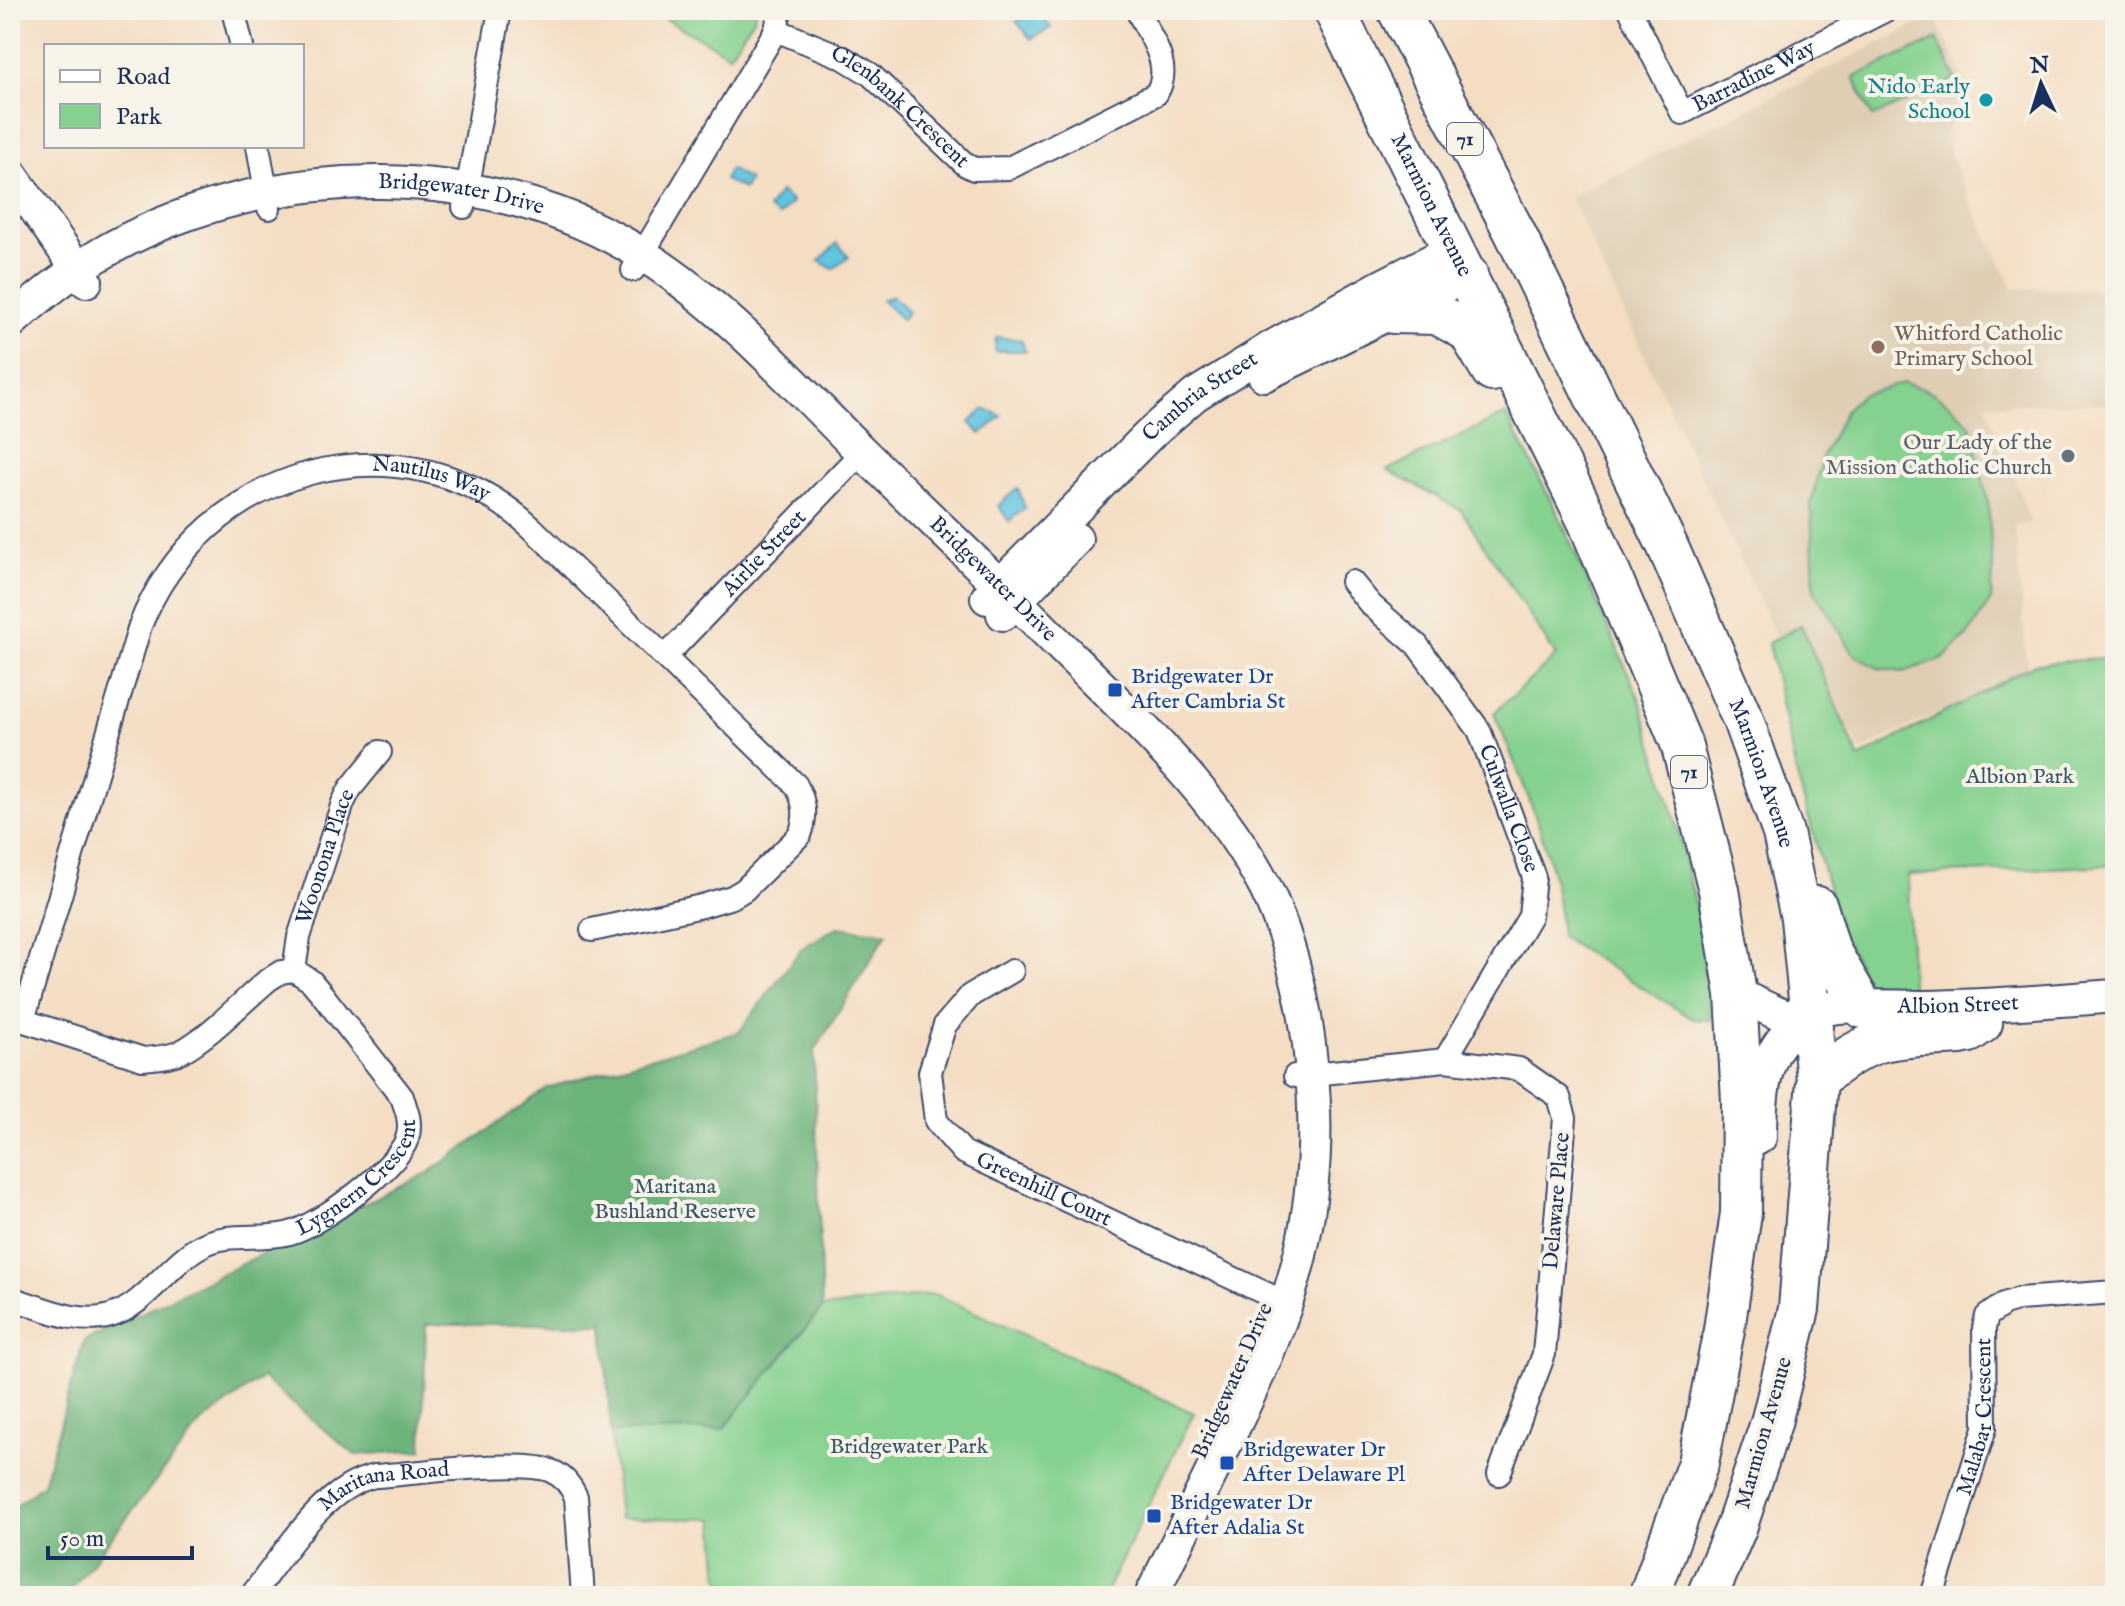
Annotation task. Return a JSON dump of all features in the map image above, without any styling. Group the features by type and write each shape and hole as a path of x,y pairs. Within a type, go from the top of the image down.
{"highway":[{"name":"Marmion Avenue","path":"1334,10 1467,263 1588,521 1681,743 1719,890 1736,994 1742,1101 1741,1213 1724,1330 1698,1463 1649,1596"},
{"name":"Marmion Avenue","path":"1398,11 1551,307 1667,545 1728,683 1783,833 1801,918 1817,1080 1799,1309 1771,1423 1736,1528 1707,1596"},
{"path":"1398,11 1419,81 1488,215 1467,263 1518,267 1551,307"},
{"path":"1393,313 1437,314 1468,331 1491,369 1541,470 1569,481"},
{"path":"1783,833 1802,843 1830,951 1863,1008"},
{"path":"1817,1080 1872,1045 1887,1040 1960,1034 1982,1023"}],"street":[{"path":"233,10 242,44"},
{"path":"465,199 500,10"},
{"name":"Glenbank Crescent","path":"637,262 778,20 870,74 966,165 974,169 998,170 1023,162 1156,94 1161,85 1163,66 1137,10"},
{"name":"Barradine Way","path":"1630,10 1682,113 1886,10"},
{"path":"258,148 268,201"},
{"path":"10,173 74,281"},
{"name":"Bridgewater Drive","path":"10,323 74,281 124,242 173,219 230,200 268,201 312,185 406,183 465,199 548,211 590,228 637,262 677,278 723,315 855,458 1002,600 1179,792 1221,848 1249,894 1275,965 1304,1074 1294,1186 1272,1344 1151,1596"},
{"path":"10,200 74,281"},
{"name":"Cambria Street","path":"1002,600 1191,425 1222,401 1259,378 1393,313 1467,263"},
{"name":"Cambria Street","path":"1002,600 1150,434 1195,395 1380,287 1467,263"},
{"name":"Bridgewater Drive","path":"10,350 74,281"},
{"name":"Airlie Street","path":"666,656 855,458"},
{"name":"Nautilus Way","path":"17,1018 148,604 172,565 213,522 243,501 297,476 325,470 385,466 445,476 516,513 796,785 805,811 805,823 800,835 744,890 702,906 592,930"},
{"name":"Culwalla Close","path":"1352,582 1371,605 1417,645 1479,730 1534,877 1530,916 1445,1060"},
{"name":"Woonona Place","path":"294,970 299,937 343,803 350,789 380,752"},
{"path":"17,1018 143,1059 159,1058 193,1045 268,980 281,972 294,970"},
{"name":"Lygnern Crescent","path":"10,1298 78,1318 112,1316 128,1307 200,1246 232,1237 287,1234 324,1217 379,1174 397,1155 406,1140 409,1126 402,1097 311,981 294,970"},
{"name":"Greenhill Court","path":"1012,971 971,995 945,1025 930,1072 936,1121 963,1152 1279,1299"},
{"name":"Albion Street","path":"1736,994 1826,1030 2115,1013"},
{"name":"Albion Street","path":"1810,1022 1829,1009 1996,1005 2115,996"},
{"path":"1741,1213 1757,1199 1760,1110 1763,1077 1768,1062 1788,1035 1810,1022"},
{"name":"Delaware Place","path":"1304,1074 1445,1060 1519,1069 1559,1097 1565,1118 1544,1354 1499,1474"},
{"name":"Malabar Crescent","path":"1932,1596 1985,1428 1984,1328 1987,1316 2004,1304 2019,1299 2115,1292"},
{"name":"Bridgewater Drive","path":"1132,1596 1279,1299"},
{"name":"Maritana Road","path":"251,1596 304,1528 333,1497 359,1479 514,1467 548,1469 561,1476 571,1487 576,1497 583,1596"}],"shaded area":[{"name":"Whitford Catholic Primary School","path":"1934,16 1967,84 1945,137 1969,200 2013,288 2115,291 2115,415 2107,404 1986,404 2031,523 2015,525 2027,668 1860,751 1801,625 1776,636 1570,197"}],"green space":[{"path":"650,10 756,10 754,18 729,55"},
{"path":"1937,39 1956,79 1872,117 1854,77"},
{"path":"1904,383 1928,390 1951,405 1971,426 1988,503 1993,571 1991,600 1970,632 1943,659 1902,672 1878,668 1854,654 1814,590 1811,504 1823,455 1846,409 1861,395"},
{"path":"1506,414 1559,516 1640,700 1678,829 1699,921 1711,1020 1693,1019 1561,937 1553,879 1538,822 1494,713 1556,656 1461,510 1387,470"},
{"name":"Albion Park","path":"1801,625 1859,758 2035,664 2115,657 2115,677 2106,679 2115,808 2115,865 1908,875 1911,989 1869,986 1841,932 1797,776 1768,643"},
{"name":"Maritana Bushland Reserve","path":"837,927 887,933 814,1052 822,1308 723,1429 611,1432 603,1324 426,1324 422,1450 355,1455 262,1378 200,1424 66,1596 10,1596 10,1510 43,1484 84,1341 430,1172 547,1088 739,1032 802,948"},
{"name":"Bridgewater Park","path":"935,1294 1194,1413 1104,1596 730,1596 730,1590 719,1577 714,1519 619,1518 611,1432 723,1429 822,1308"}],"water":[{"path":"1041,13 1051,28 1031,39 1016,21"},
{"path":"730,169 749,180 744,189 724,180"},
{"path":"780,192 792,202 779,216 768,209"},
{"path":"837,243 849,257 833,269 819,261"},
{"path":"893,296 908,312 902,320 881,300"},
{"path":"996,337 1022,340 1025,351 995,351"},
{"path":"985,409 1002,416 980,434 970,422"},
{"path":"1018,488 1025,508 1009,521 998,506"}],"place":[{"name":"Nido Early School","path":"1986,100"},
{"name":"Whitford Catholic Primary School","path":"1878,347"},
{"name":"Our Lady of the Mission Catholic Church","path":"2068,456"},
{"name":"Bridgewater Dr After Cambria St","path":"1115,690"},
{"name":"Bridgewater Dr After Delaware Pl","path":"1227,1463"},
{"name":"Bridgewater Dr After Adalia St","path":"1154,1516"}]}
